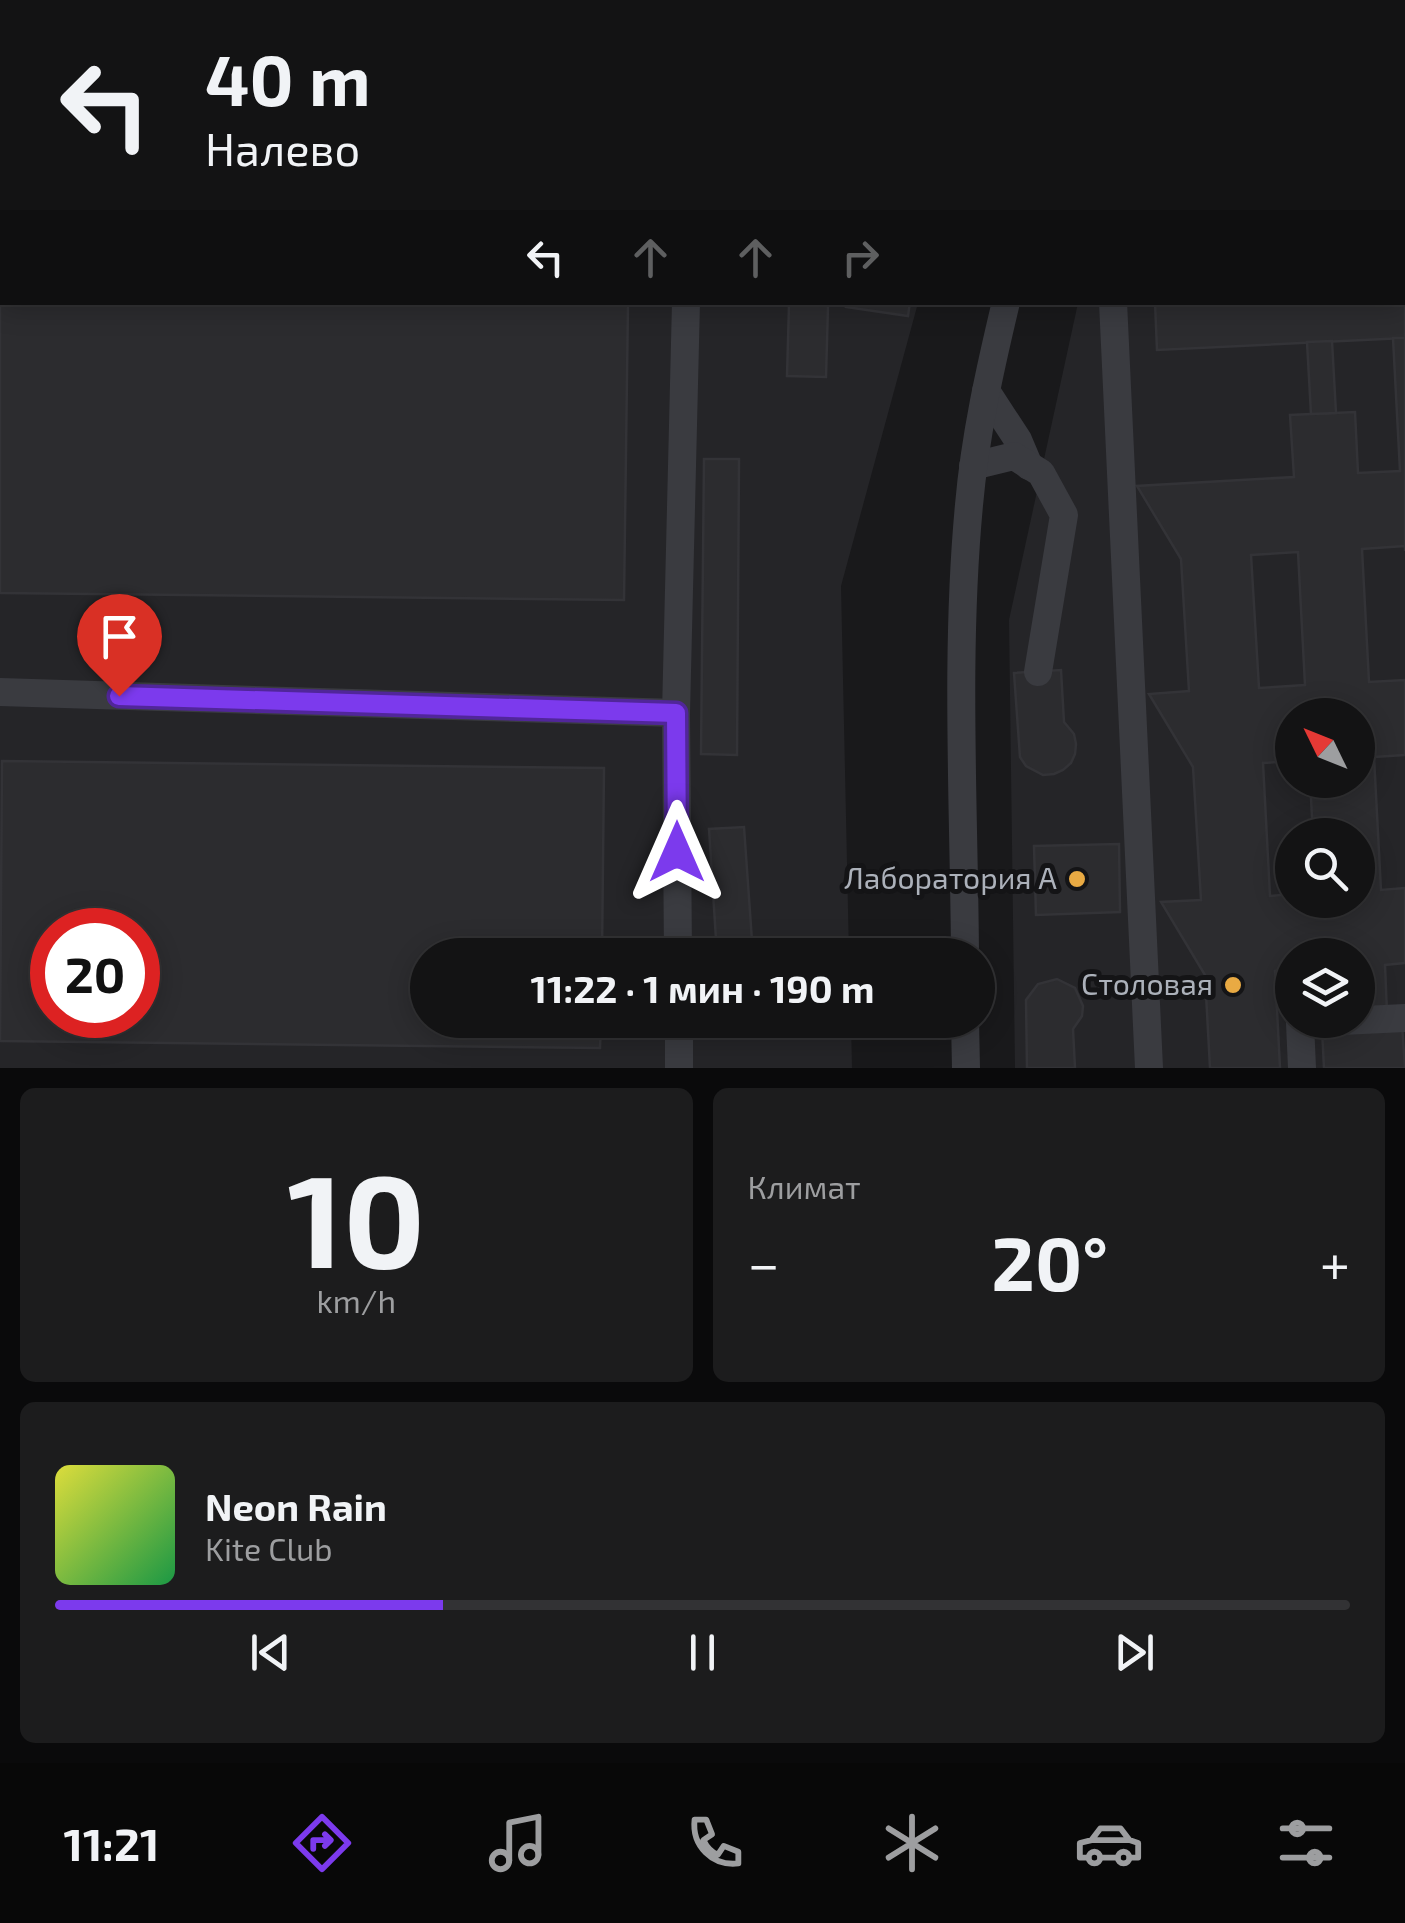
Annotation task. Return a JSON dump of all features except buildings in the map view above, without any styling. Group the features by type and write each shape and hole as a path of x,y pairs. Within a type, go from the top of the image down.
{"street":[{"path":"678,938 676,713 686,305"},
{"path":"965,938 962,660 968,508 986,390 1005,305"},
{"path":"1112,305 1149,1068"},
{"path":"986,390 1030,466"},
{"path":"973,466 1014,456 1040,473 1064,515 1038,672"},
{"path":"0,692 676,713"},
{"path":"1302,1068 1300,1023 1405,1018"},
{"path":"678,1038 679,1068"},
{"path":"965,1038 966,1068"}],"shaded area":[{"path":"0,305 917,305 841,586 849,938 410,938 410,1038 851,1038 852,1068 0,1068"},
{"path":"1078,305 1405,305 1405,1068 1015,1068 1009,620"}],"place":[{"name":"Лаборатория А","path":"1077,879"},
{"name":"Столовая","path":"1233,985"}],"route":[{"path":"119,696 676,713 677,852"}]}
